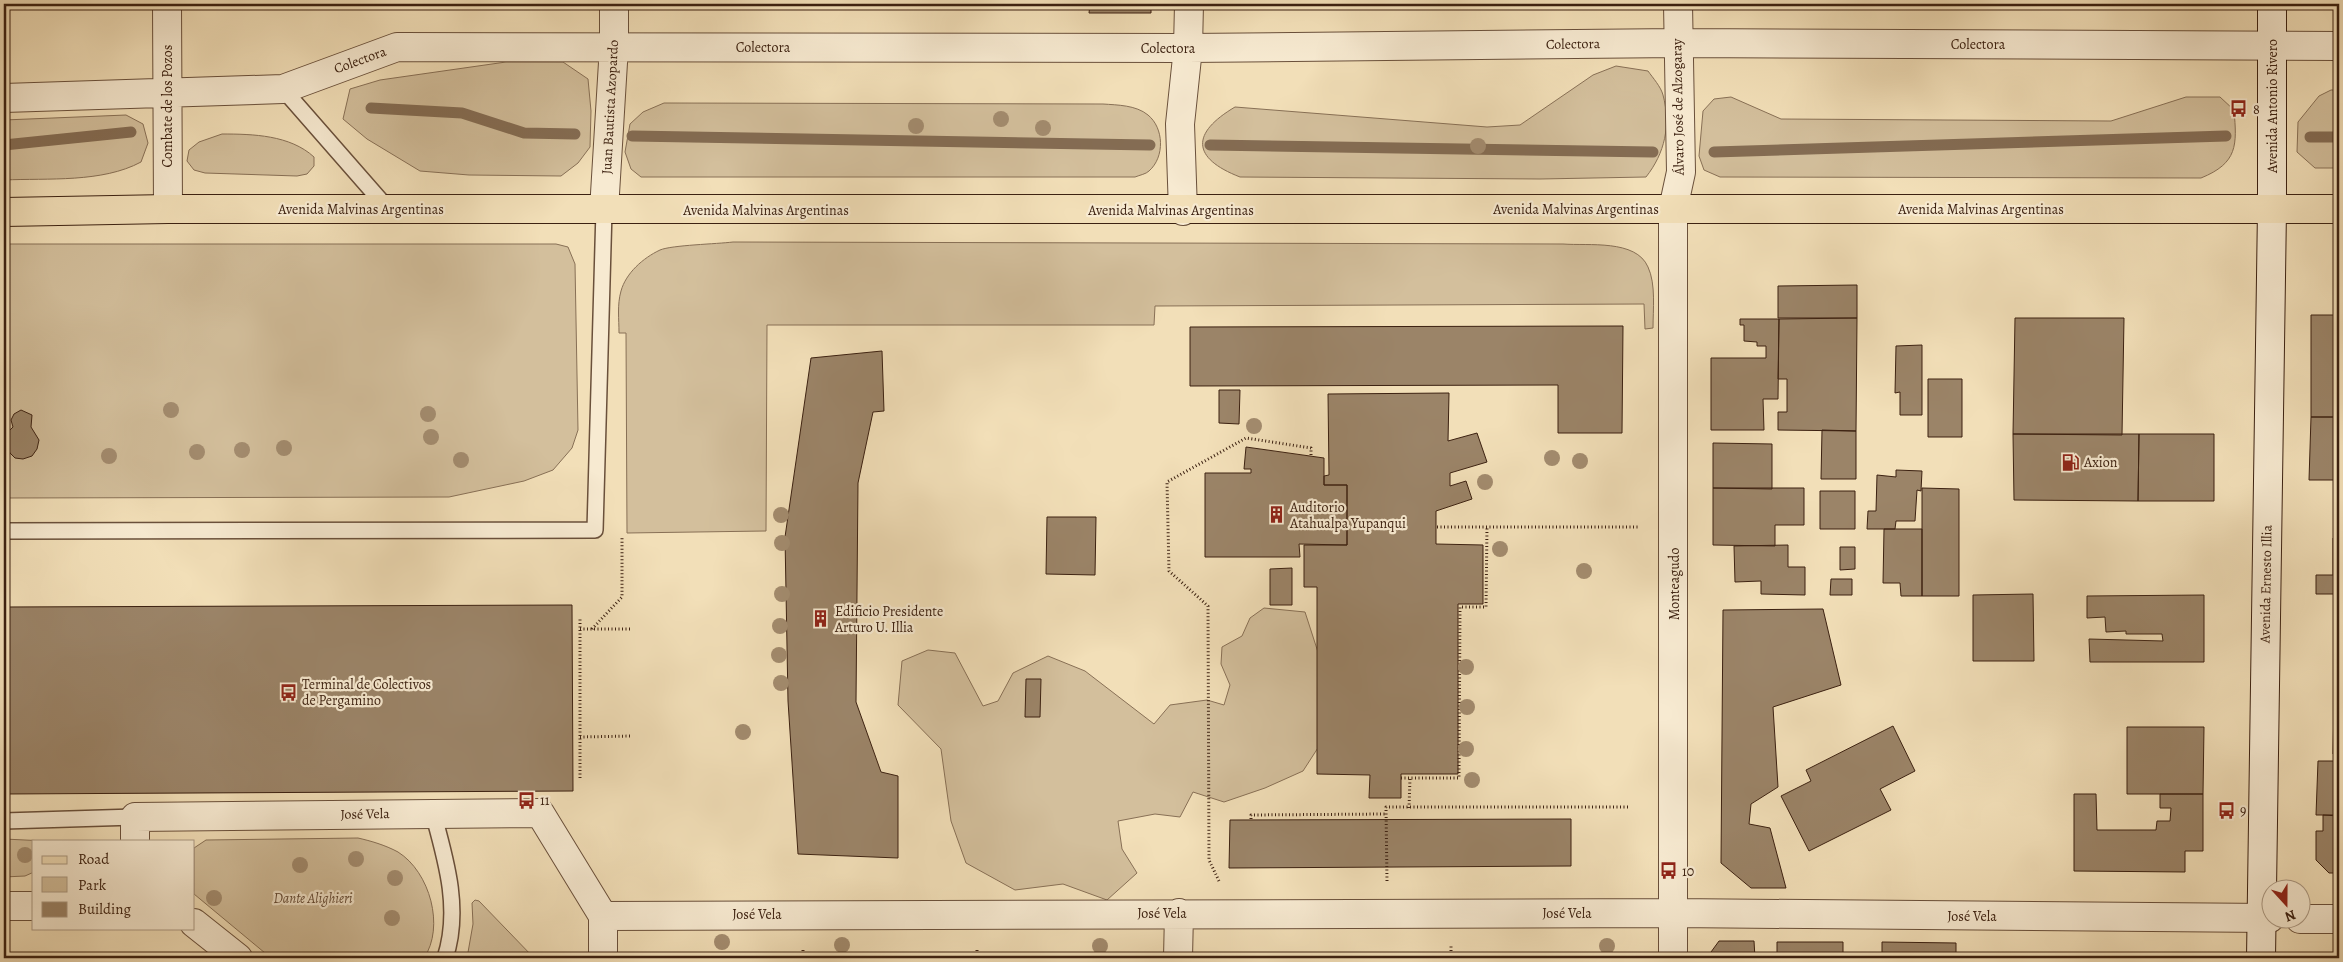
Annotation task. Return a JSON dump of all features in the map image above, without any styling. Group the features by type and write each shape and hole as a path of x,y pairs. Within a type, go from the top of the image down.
{"main road":[{"name":"Avenida Malvinas Argentinas","path":"4,212 168,209 2339,209"}],"street":[{"name":"Combate de los Pozos","path":"167,4 168,209"},
{"name":"Juan Bautista Azopardo","path":"604,210 614,46 614,4"},
{"path":"1183,210 1180,124 1188,48 1189,4"},
{"name":"Álvaro José de Alzogaray","path":"1673,209 1682,172 1678,4"},
{"name":"Avenida Antonio Rivero","path":"2272,4 2272,209"},
{"name":"Colectora","path":"4,98 167,91 283,89 397,47 1188,48 1678,43 2339,46"},
{"name":"Monteagudo","path":"1673,209 1673,958"},
{"name":"Avenida Ernesto Illia","path":"2266,880 2272,209"},
{"name":"José Vela","path":"135,829 433,813 540,813 604,916 1674,913 2260,918"},
{"path":"4,906 32,906"},
{"path":"1178,913 1178,958"},
{"path":"603,958 604,916"},
{"path":"2310,919 2339,919"},
{"path":"195,924 238,958"},
{"name":"Avenida Ernesto Illia","path":"2260,958 2264,930"}],"lane":[{"path":"283,89 388,209"},
{"path":"4,531 595,530 604,210"},
{"path":"433,813 448,866 453,922 450,943 445,958"},
{"path":"4,821 135,829"}],"path":[{"path":"1220,884 1209,860 1208,606 1169,571 1167,482 1246,438 1311,448 1310,456"},
{"path":"1437,527 1674,527"},
{"path":"1401,778 1459,778 1460,607 1486,607 1487,527"},
{"path":"580,619 580,778"},
{"path":"580,629 632,629"},
{"path":"580,738 632,736"},
{"path":"1409,808 1410,778"},
{"path":"1387,884 1386,807 1629,807"},
{"path":"1251,819 1251,815 1386,814"}],"green space":[{"path":"506,62 563,62 588,79 591,111 590,147 578,163 561,176 469,175 420,171 367,139 343,119 350,89 380,80"},
{"path":"1616,66 1648,71 1663,95 1666,117 1665,138 1658,158 1646,177 1540,179 1240,177 1212,162 1205,153 1203,145 1204,136 1210,126 1235,107 1487,127 1520,125 1593,75"},
{"path":"2331,90 2339,90 2339,168 2315,168 2297,152 2298,122 2319,96"},
{"path":"1731,97 1781,119 2111,121 2186,97 2220,97 2234,110 2235,143 2232,152 2222,166 2201,178 1720,177 1704,170 1699,156 1703,111 1714,99"},
{"path":"664,103 1120,105 1138,109 1148,115 1157,127 1160,135 1160,151 1158,158 1149,171 1135,177 641,177 631,169 625,152 630,124 643,112"},
{"path":"126,115 143,124 148,143 141,162 126,169 92,176 4,180 4,120"},
{"path":"222,134 258,135 283,140 294,144 314,157 314,166 307,174 297,176 205,173 194,170 187,161 189,150 199,142"},
{"path":"733,242 1563,244 1610,246 1633,252 1642,258 1648,267 1653,289 1653,328 1645,329 1644,304 1155,306 1154,325 767,325 766,531 627,533 626,333 619,333 619,307 623,284 636,267 647,257 660,250"},
{"path":"4,244 556,244 568,247 575,264 578,430 572,448 553,470 524,481 449,497 4,498"},
{"path":"1264,608 1305,612 1327,680 1325,737 1303,771 1265,788 1224,802 1193,792 1180,817 1155,814 1118,821 1122,849 1137,873 1107,900 1063,884 1015,890 966,863 951,821 941,749 898,705 902,661 928,650 955,653 983,706 998,701 1013,673 1048,656 1085,671 1154,724 1170,705 1207,700 1224,705 1230,685 1221,664 1222,647 1242,636 1250,618"},
{"name":"Dante Alighieri","path":"358,838 398,852 419,873 431,901 433,931 430,945 424,958 271,958 195,895 195,847 206,840"},
{"path":"4,839 32,840 32,873 25,876 4,877"},
{"path":"475,900 479,901 534,958 467,958 473,924 472,903"}],"building":[{"path":"1090,4 1151,4 1151,13 1089,13"},
{"path":"1857,285 1857,318 1778,318 1778,286"},
{"path":"2311,315 2339,315 2339,417 2311,417"},
{"path":"1857,318 1856,431 1778,430 1778,412 1787,412 1787,379 1778,379 1779,319"},
{"path":"2015,318 2124,318 2122,435 2013,434"},
{"path":"1740,319 1779,319 1778,399 1763,399 1764,430 1711,430 1711,358 1766,358 1766,346 1757,346 1757,342 1744,341 1744,325 1740,325"},
{"path":"1623,326 1622,433 1558,433 1558,385 1190,386 1190,327"},
{"path":"1922,345 1922,415 1900,415 1900,392 1895,393 1896,346"},
{"name":"Edificio Presidente Arturo U. Illia","path":"882,351 884,411 873,412 858,483 856,702 881,772 898,776 898,858 798,854 788,701 785,537 811,358"},
{"path":"1928,379 1962,379 1962,437 1928,437"},
{"path":"1219,390 1240,390 1239,424 1219,423"},
{"path":"1449,393 1448,441 1477,433 1487,462 1450,473 1450,486 1466,481 1472,499 1436,511 1436,544 1483,545 1483,604 1458,604 1458,774 1401,774 1401,798 1369,798 1370,775 1317,774 1317,587 1304,587 1304,545 1347,545 1347,485 1324,485 1324,476 1329,475 1328,394"},
{"path":"21,410 32,415 31,427 39,440 37,449 32,456 23,459 15,458 10,453 6,445 5,435 13,427 11,420 14,414"},
{"path":"2311,417 2339,417 2339,480 2309,480"},
{"path":"1822,430 1856,431 1856,479 1821,479"},
{"path":"2013,434 2139,434 2138,501 2014,500"},
{"path":"2139,434 2214,434 2214,501 2138,501"},
{"path":"1713,443 1772,444 1772,489 1713,488"},
{"name":"Auditorio Atahualpa Yupanqui","path":"1246,447 1324,458 1324,485 1347,485 1347,545 1299,544 1300,557 1205,557 1205,473 1251,473 1251,469 1244,469"},
{"path":"1896,470 1922,471 1921,491 1917,490 1915,521 1896,521 1895,529 1867,529 1868,511 1876,511 1877,475 1896,477"},
{"path":"1713,488 1804,488 1804,525 1775,525 1775,546 1713,545"},
{"path":"1922,488 1959,489 1959,596 1922,596"},
{"path":"1820,491 1855,491 1855,529 1820,529"},
{"path":"1047,517 1096,517 1095,575 1046,574"},
{"path":"1884,529 1922,529 1922,596 1901,596 1900,583 1883,583"},
{"path":"2333,538 2339,538 2339,594 2316,594 2316,575 2333,575"},
{"path":"1788,545 1788,567 1805,567 1805,595 1761,594 1761,581 1735,582 1734,546"},
{"path":"1840,547 1855,547 1855,569 1840,570"},
{"path":"1292,568 1292,605 1270,605 1270,569"},
{"path":"1831,579 1852,579 1852,595 1830,595"},
{"path":"2033,594 2034,661 1973,661 1973,595"},
{"path":"2204,595 2204,662 2090,662 2089,639 2163,641 2162,634 2126,634 2126,631 2106,632 2105,617 2087,618 2087,596"},
{"name":"Terminal de Colectivos de Pergamino","path":"572,605 573,791 4,794 4,607"},
{"path":"1823,609 1841,685 1773,707 1778,787 1751,804 1749,824 1770,828 1786,888 1751,888 1721,863 1723,610"},
{"path":"1026,679 1041,679 1040,717 1025,717"},
{"path":"2334,704 2339,704 2339,754 2333,754"},
{"path":"1893,726 1915,771 1880,789 1891,810 1809,851 1781,796 1811,781 1806,770"},
{"path":"2127,727 2204,727 2203,794 2127,794"},
{"path":"2318,761 2339,761 2339,815 2316,815"},
{"path":"2074,794 2096,794 2097,830 2156,830 2157,821 2170,821 2171,808 2160,808 2160,794 2203,794 2203,851 2185,851 2185,872 2074,871"},
{"path":"2323,815 2339,816 2339,873 2329,873 2316,860 2316,831 2323,831"},
{"path":"1571,819 1571,866 1229,868 1230,820"},
{"path":"1719,941 1754,941 1755,958 1711,958 1711,952"},
{"path":"1777,942 1843,942 1843,958 1777,958"},
{"path":"1882,942 1956,943 1956,958 1882,958"},
{"path":"2329,955 2339,955 2339,958 2325,958"}],"waterway":[{"path":"371,108 462,113 524,133 575,134"},
{"path":"4,145 131,132"},
{"path":"632,136 1150,145"},
{"path":"1714,152 2226,136"},
{"path":"2310,137 2339,137"},
{"path":"1210,145 1653,152"}],"place":[{"name":"8","path":"2239,109"},
{"name":"Axion","path":"2070,462"},
{"name":"Auditorio Atahualpa Yupanqui","path":"1276,515"},
{"name":"Edificio Presidente Arturo U. Illia","path":"821,619"},
{"name":"Terminal de Colectivos de Pergamino","path":"288,692"},
{"name":"11","path":"526,800"},
{"name":"9","path":"2226,810"},
{"name":"10","path":"1668,871"}]}
